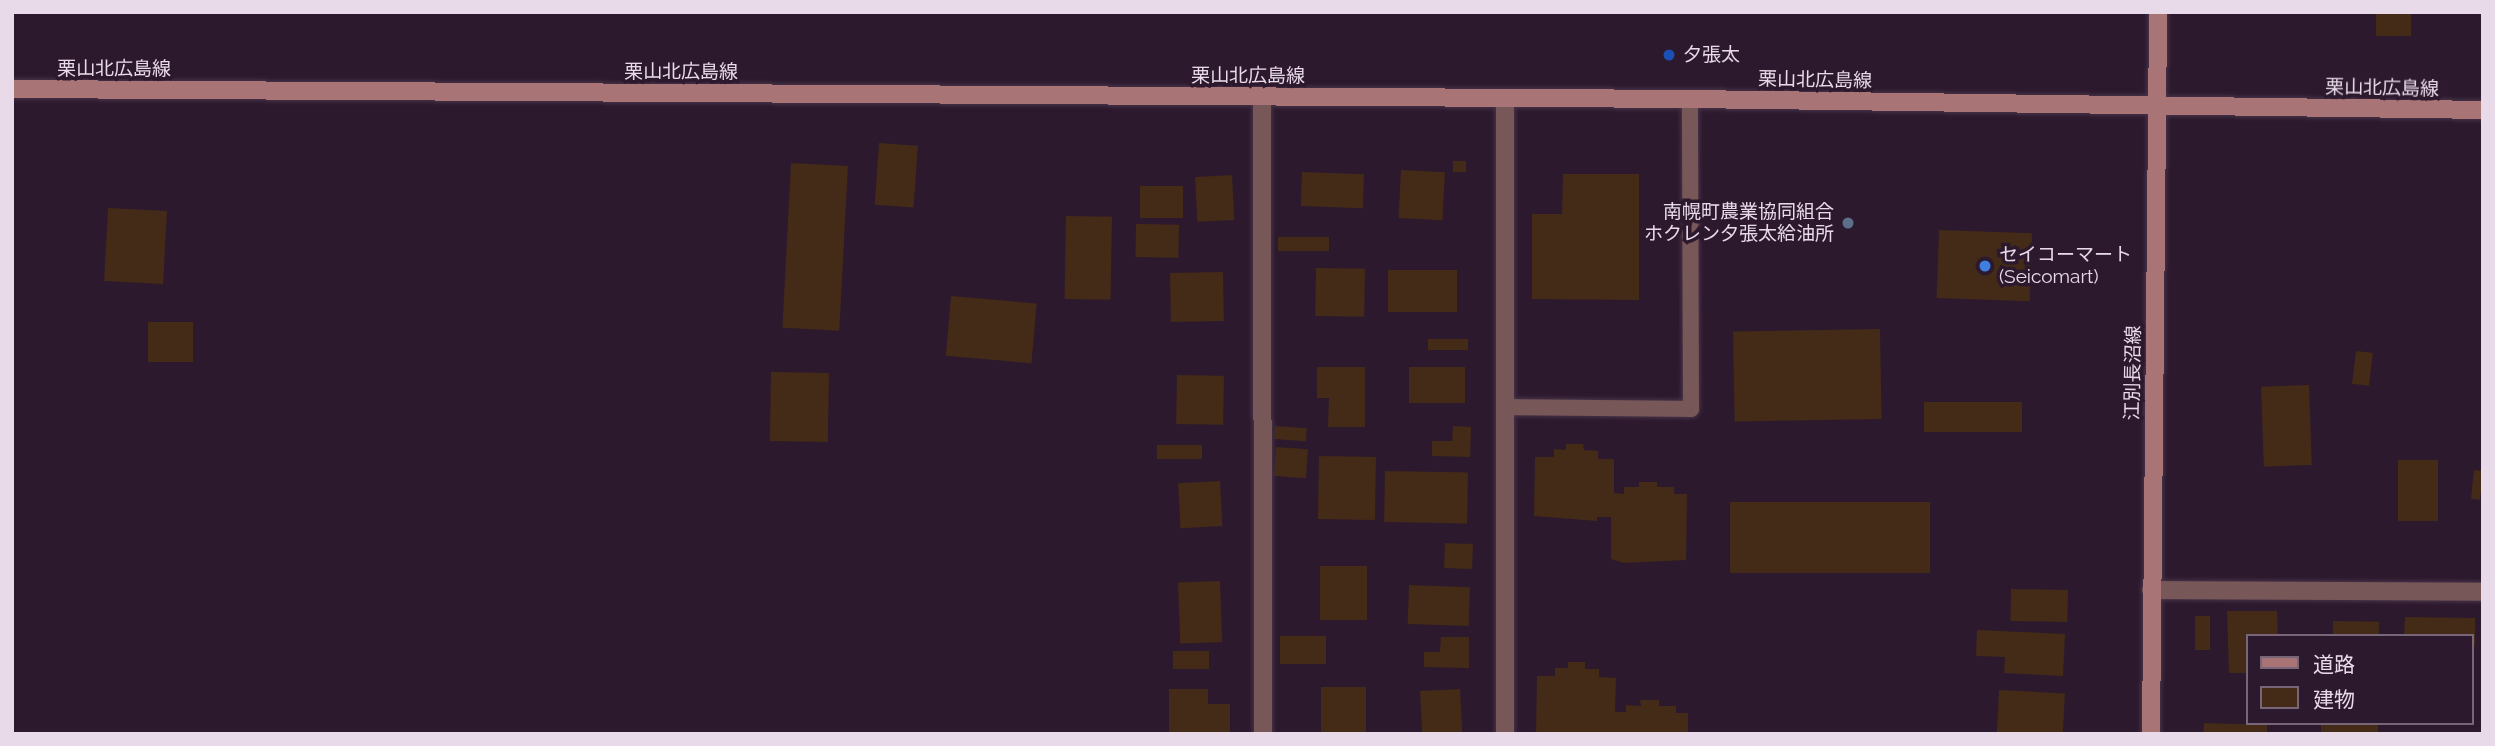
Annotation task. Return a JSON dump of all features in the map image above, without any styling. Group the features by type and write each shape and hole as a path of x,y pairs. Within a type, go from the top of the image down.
{"main road":[{"name":"江別長沼線","path":"2151,734 2158,12"},
{"name":"栗山北広島線","path":"12,89 1690,99 2483,110"}],"street":[{"path":"1262,97 1264,734"},
{"path":"1505,99 1505,734"},
{"path":"2151,590 2483,592"}],"lane":[{"path":"1504,407 1691,409 1690,99"}],"building":[{"path":"2376,12 2411,12 2411,36 2376,36"},
{"path":"879,143 918,146 914,208 875,205"},
{"path":"1453,161 1466,161 1466,172 1453,172"},
{"path":"791,163 848,166 839,331 782,328"},
{"path":"1401,170 1445,172 1442,220 1398,218"},
{"path":"1302,172 1364,174 1363,208 1301,206"},
{"path":"1563,174 1639,174 1639,300 1532,299 1532,214 1562,214"},
{"path":"1232,175 1234,220 1197,222 1195,177"},
{"path":"1140,186 1183,186 1183,218 1140,218"},
{"path":"108,208 167,211 163,284 104,281"},
{"path":"1066,216 1112,217 1111,300 1065,299"},
{"path":"1136,224 1179,225 1178,258 1135,257"},
{"name":"セイコーマート (Seicomart)","path":"1939,230 2032,233 2030,301 1937,298"},
{"path":"1278,237 1329,237 1329,251 1278,251"},
{"path":"1316,268 1365,269 1364,317 1315,316"},
{"path":"1388,270 1457,270 1457,312 1388,312"},
{"path":"1223,272 1224,321 1171,322 1170,273"},
{"path":"951,296 1037,303 1031,363 946,356"},
{"path":"148,322 193,322 193,362 148,362"},
{"path":"1880,329 1882,419 1735,422 1733,332"},
{"path":"1428,339 1468,339 1468,350 1428,350"},
{"path":"2356,351 2373,353 2369,386 2352,384"},
{"path":"1317,367 1365,367 1365,427 1328,427 1329,398 1317,398"},
{"path":"1409,367 1465,367 1465,403 1409,403"},
{"path":"771,372 829,373 828,442 770,441"},
{"path":"1177,375 1224,376 1223,425 1176,424"},
{"path":"2309,385 2312,465 2264,467 2261,387"},
{"path":"1924,402 2022,402 2022,432 1924,432"},
{"path":"1275,426 1307,428 1306,441 1274,439"},
{"path":"1453,426 1471,427 1470,457 1432,456 1432,441 1452,441"},
{"path":"1566,444 1583,444 1584,450 1598,451 1598,459 1614,459 1614,493 1624,494 1624,487 1639,487 1639,482 1657,482 1657,487 1674,487 1674,494 1687,494 1686,560 1624,563 1611,559 1611,517 1597,517 1597,521 1534,516 1535,457 1554,457 1554,449 1566,450"},
{"path":"1157,445 1202,445 1202,459 1157,459"},
{"path":"1276,447 1308,449 1306,478 1274,476"},
{"path":"1319,456 1376,457 1375,520 1318,519"},
{"path":"2398,460 2438,460 2438,521 2398,521"},
{"path":"2474,470 2483,471 2480,500 2471,499"},
{"path":"1385,471 1468,472 1467,523 1384,522"},
{"path":"1220,481 1222,526 1180,528 1178,483"},
{"path":"1730,502 1930,502 1930,573 1730,573"},
{"path":"1445,543 1473,544 1472,569 1444,568"},
{"path":"1320,566 1367,566 1367,620 1320,620"},
{"path":"1220,581 1222,642 1180,643 1178,582"},
{"path":"1409,585 1470,587 1469,626 1408,624"},
{"path":"2011,589 2068,590 2067,622 2010,621"},
{"path":"2227,611 2277,611 2278,634 2246,634 2246,673 2229,673"},
{"path":"2195,616 2210,616 2210,650 2195,650"},
{"path":"2405,617 2475,618 2475,648 2474,634 2404,634"},
{"path":"2333,621 2379,622 2379,634 2333,634"},
{"path":"1977,630 2065,634 2063,676 2004,673 2005,657 1976,656"},
{"path":"1280,636 1326,636 1326,664 1280,664"},
{"path":"1441,637 1469,637 1469,668 1424,667 1424,652 1440,652"},
{"path":"1173,651 1209,651 1209,669 1173,669"},
{"path":"1568,662 1585,662 1585,669 1599,669 1599,677 1616,678 1615,712 1626,712 1626,705 1641,706 1640,700 1659,700 1659,706 1676,706 1676,713 1688,713 1688,734 1536,734 1537,676 1555,676 1555,668 1568,668"},
{"path":"1321,687 1366,687 1366,734 1321,734"},
{"path":"1169,689 1208,689 1208,704 1230,704 1230,734 1169,734"},
{"path":"1460,689 1462,734 1422,734 1420,691"},
{"path":"1999,690 2065,693 2063,734 1997,734"},
{"path":"2204,723 2267,725 2267,734 2203,734"},
{"path":"2321,725 2378,725 2378,734 2321,734"}],"place":[{"name":"夕張太","path":"1669,55"},
{"name":"南幌町農業協同組合 ホクレン夕張太給油所","path":"1848,223"},
{"name":"セイコーマート (Seicomart)","path":"1985,266"}]}
